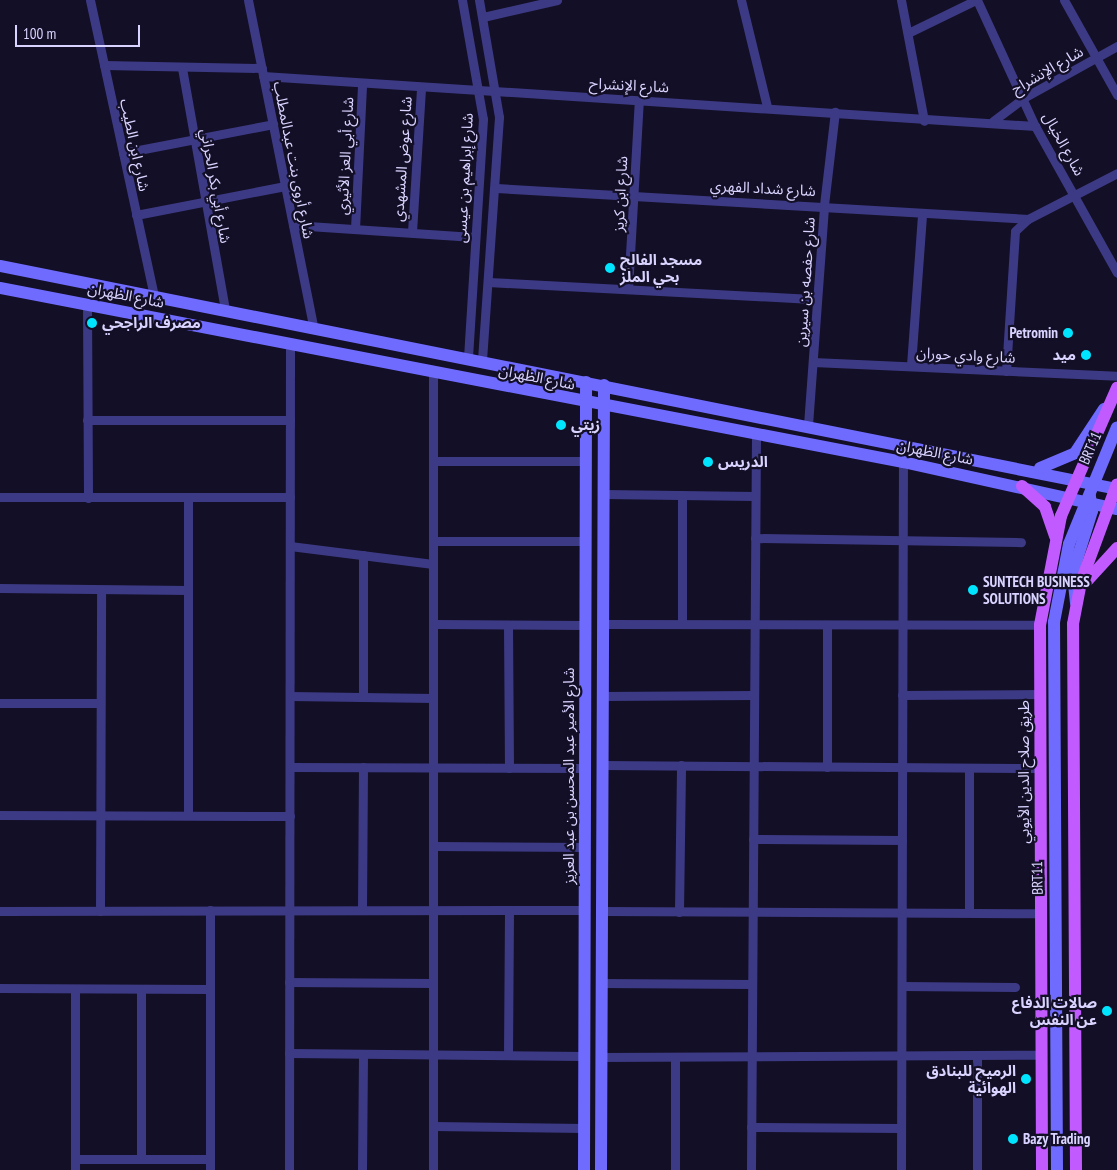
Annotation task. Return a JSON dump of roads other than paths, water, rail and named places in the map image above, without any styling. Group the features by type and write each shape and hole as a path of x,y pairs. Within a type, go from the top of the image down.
{"main road":[{"name":"شارع الظهران","path":"0,266 313,326 468,359 1076,479 1089,494"},
{"name":"شارع الظهران","path":"0,288 87,303 290,345 903,462 1069,496 1089,494"},
{"name":"شارع الأمير عبد المحسن بن عبد العزيز","path":"584,1170 586,382"},
{"path":"601,1170 604,385"},
{"name":"طريق صلاح الدين الأيوبي","path":"1042,1170 1040,625 1056,537 1069,496 1104,409 1117,388"},
{"path":"1030,470 1052,467 1075,453 1104,409"},
{"name":"BRT11","path":"1057,1170 1054,622 1060,578 1089,494 1117,427"},
{"path":"1022,486 1045,507 1056,537"},
{"path":"1077,597 1113,508 1116,487 1089,494"},
{"path":"1089,494 1113,508"},
{"path":"1076,1170 1071,709 1077,597 1073,572 1089,494"},
{"path":"1077,597 1117,548"}],"street":[{"name":"شارع ابن الطيب","path":"90,0 154,295"},
{"name":"شارع أروى بنت عبدالمطلب","path":"248,0 313,326"},
{"name":"شارع إبراهيم بن عيسى","path":"462,0 481,92 468,359"},
{"path":"479,0 498,92 496,188 482,361"},
{"path":"483,18 557,0"},
{"path":"742,0 767,107"},
{"path":"901,0 924,120"},
{"path":"908,33 977,0"},
{"name":"شارع الخيال","path":"977,0 1025,97 1036,126 1077,196 1117,273"},
{"path":"1064,0 1117,96"},
{"name":"شارع الإنشراح","path":"993,121 1025,97 1117,46"},
{"name":"شارع الإنشراح","path":"104,65 263,72 362,84 767,107 924,120 993,121 1036,126"},
{"name":"شارع أبي بكر الحراني","path":"182,68 204,201 225,309"},
{"name":"شارع أبي العز الأثيري","path":"355,229 362,84"},
{"name":"شارع عوض المشهدي","path":"412,232 421,88"},
{"name":"شارع ابن كريز","path":"628,289 635,195 639,100"},
{"name":"شارع حفصه بن سيرين","path":"808,425 824,205 836,112"},
{"path":"123,154 273,124"},
{"name":"شارع شداد الفهري","path":"1006,371 1015,231 1028,219 1077,196 1117,173"},
{"path":"136,215 285,186"},
{"name":"شارع شداد الفهري","path":"496,188 824,205 922,215 1028,219"},
{"path":"912,365 922,215"},
{"path":"293,225 474,237"},
{"path":"488,282 817,299"},
{"path":"87,303 88,498"},
{"path":"289,1170 290,345"},
{"name":"شارع وادي حوران","path":"813,362 912,365 1117,376"},
{"path":"432,1170 433,373"},
{"path":"88,420 290,420"},
{"path":"751,1170 756,434"},
{"path":"433,461 586,461"},
{"path":"901,1170 903,462"},
{"path":"603,494 755,496"},
{"path":"682,495 682,624"},
{"path":"0,497 290,497"},
{"path":"188,498 188,816"},
{"path":"755,538 1021,542"},
{"path":"433,541 586,541"},
{"path":"290,546 433,564"},
{"path":"363,555 363,697"},
{"path":"0,588 188,590"},
{"path":"100,910 101,590"},
{"path":"433,624 585,625"},
{"path":"603,624 1040,625"},
{"path":"508,625 509,768"},
{"path":"827,625 827,767"},
{"path":"902,695 1040,694"},
{"path":"602,696 754,695"},
{"path":"290,696 433,698"},
{"path":"0,703 100,703"},
{"path":"602,765 1040,768"},
{"path":"679,912 682,765"},
{"path":"290,767 585,768"},
{"path":"362,910 363,767"},
{"path":"969,768 969,912"},
{"path":"0,815 290,816"},
{"path":"753,839 902,840"},
{"path":"433,846 585,847"},
{"path":"210,910 210,1170"},
{"path":"0,911 584,910"},
{"path":"508,1055 509,911"},
{"path":"602,911 1041,913"},
{"path":"289,982 433,983"},
{"path":"602,983 752,984"},
{"path":"902,986 1015,987"},
{"path":"0,988 210,989"},
{"path":"75,989 75,1170"},
{"path":"141,989 141,1159"},
{"path":"289,1053 584,1056"},
{"path":"362,1170 363,1054"},
{"path":"977,1055 977,1170"},
{"path":"601,1057 1042,1055"},
{"path":"675,1057 676,1170"},
{"path":"433,1126 584,1128"},
{"path":"751,1128 901,1128"},
{"path":"75,1159 210,1160"}],"place":[{"name":"مسجد الفالح بحي الملز","path":"610,268"},
{"name":"مصرف الراجحي","path":"92,323"},
{"name":"Petromin","path":"1068,333"},
{"name":"ميد","path":"1086,355"},
{"name":"زيتي","path":"561,425"},
{"name":"الدريس","path":"708,462"},
{"name":"SUNTECH BUSINESS SOLUTIONS","path":"973,590"},
{"name":"صالات الدفاع عن النفس","path":"1107,1011"},
{"name":"الرميح للبنادق الهوائية","path":"1026,1079"},
{"name":"Bazy Trading","path":"1013,1139"}]}
